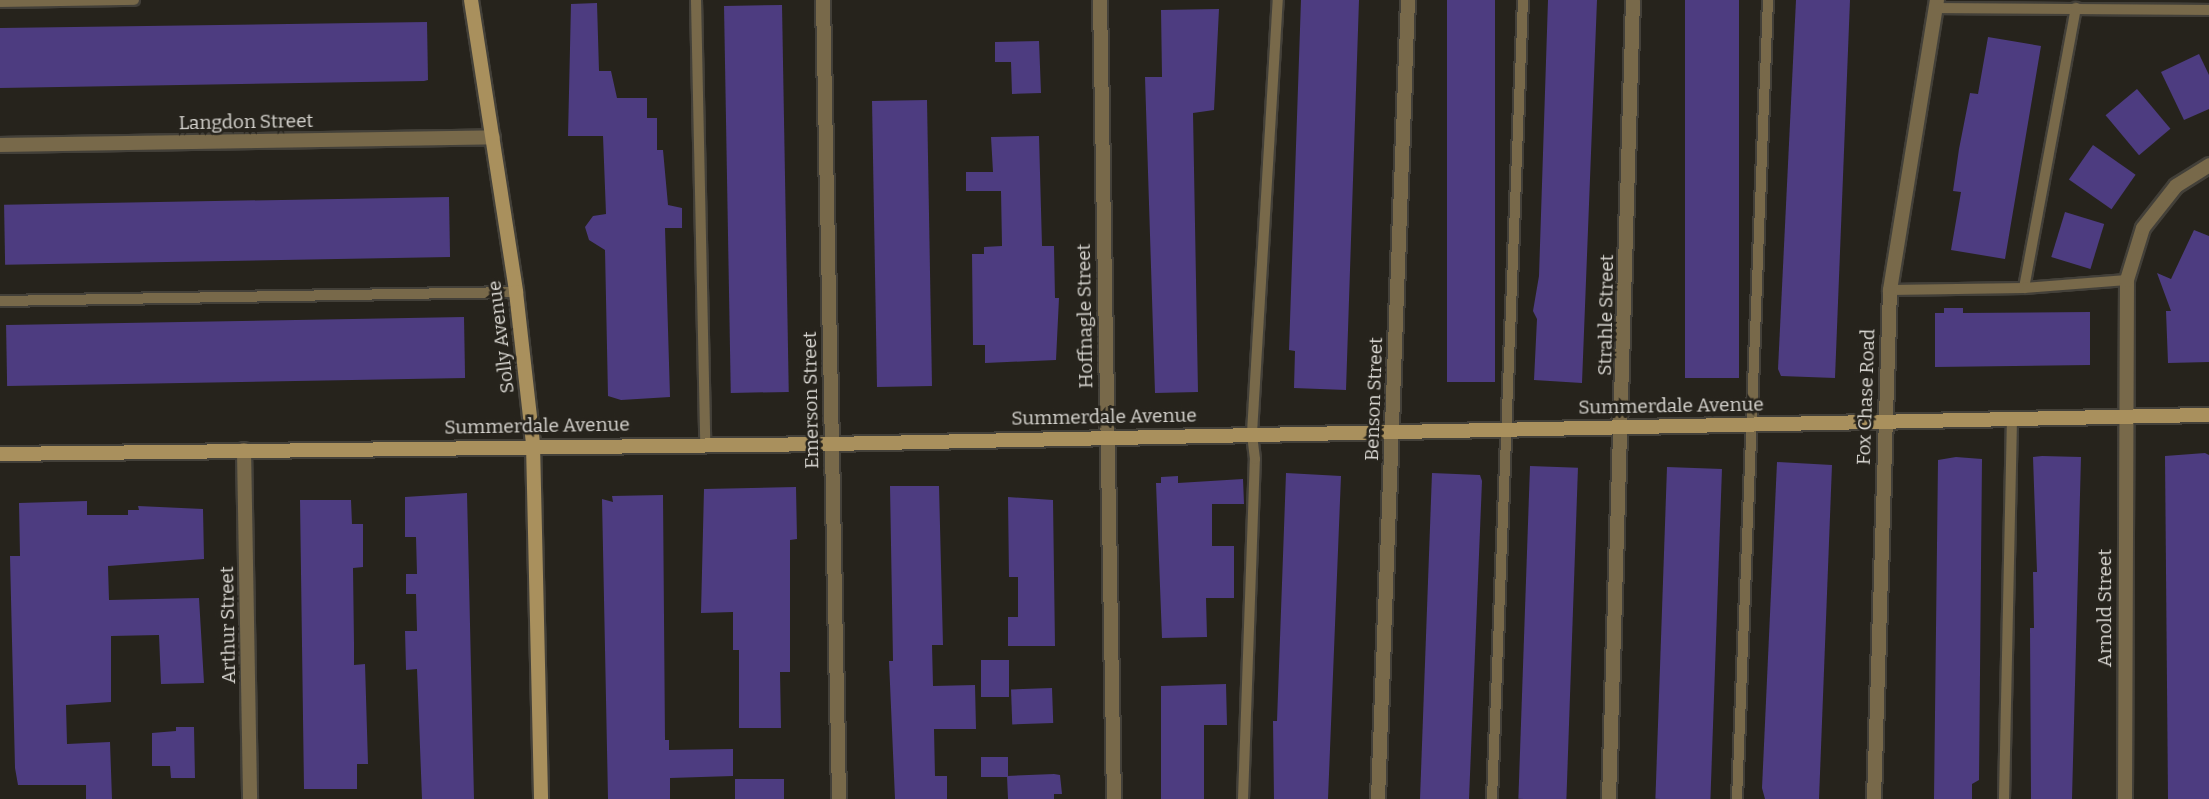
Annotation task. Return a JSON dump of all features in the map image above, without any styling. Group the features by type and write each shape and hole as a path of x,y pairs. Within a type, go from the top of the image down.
{"street":[{"name":"Solly Avenue","path":"471,0 516,292 533,444 541,799"},
{"name":"Emerson Street","path":"823,0 839,799"},
{"name":"Hoffnagle Street","path":"1100,0 1114,799"},
{"name":"Benson Street","path":"1378,799 1408,0"},
{"name":"Strahle Street","path":"1609,799 1633,0"},
{"name":"Fox Chase Road","path":"1874,799 1890,290 1936,4"},
{"name":"Langdon Street","path":"0,145 493,137"},
{"path":"2126,418 2127,280 2143,229 2176,186 2209,165"},
{"name":"Summerdale Avenue","path":"0,454 533,444 831,444 1107,435 2209,415"},
{"name":"Arnold Street","path":"2125,799 2126,418"},
{"name":"Arthur Street","path":"244,450 250,799"}],"lane":[{"path":"0,2 134,0"},
{"path":"696,0 705,443"},
{"path":"1243,799 1255,459 1252,433 1278,0"},
{"path":"1492,799 1523,0"},
{"path":"1737,799 1768,0"},
{"path":"1936,4 2209,10"},
{"path":"2024,288 2076,8"},
{"path":"1890,290 2024,288 2127,280"},
{"path":"0,301 516,292"},
{"path":"2004,799 2012,419"}],"building":[{"path":"1301,0 1359,0 1346,390 1294,388 1295,351 1289,350"},
{"path":"1447,0 1495,0 1495,382 1447,382"},
{"path":"1548,0 1597,0 1582,383 1534,380 1537,319 1533,311 1539,276"},
{"path":"1685,0 1739,0 1739,378 1685,378"},
{"path":"1796,0 1850,0 1835,378 1781,376 1778,369"},
{"path":"597,3 599,71 611,71 617,98 647,98 647,118 657,118 657,150 663,150 668,205 682,208 682,228 665,228 670,397 621,400 608,396 605,250 589,240 585,227 593,216 606,214 603,136 568,136 571,4"},
{"path":"782,5 789,392 731,393 724,6"},
{"path":"1219,9 1214,110 1193,113 1198,392 1155,393 1145,77 1162,77 1161,10"},
{"path":"427,22 428,80 424,81 0,88 0,28"},
{"path":"1988,37 2041,46 2005,259 1951,250 1961,192 1953,191 1959,149 1970,93 1978,94"},
{"path":"1039,41 1041,93 1012,94 1011,62 995,62 995,42"},
{"path":"2199,54 2209,75 2209,109 2184,120 2161,72"},
{"path":"2137,89 2170,129 2139,155 2106,115"},
{"path":"927,100 932,386 877,387 872,101"},
{"path":"1039,136 1042,246 1054,246 1055,298 1059,298 1056,360 985,363 985,345 973,345 972,254 984,254 984,247 1002,246 1001,191 966,191 966,172 993,172 991,137"},
{"path":"2093,145 2136,175 2112,209 2069,179"},
{"path":"449,197 450,257 5,265 4,205"},
{"path":"2065,212 2104,224 2090,269 2051,257"},
{"path":"2194,230 2209,236 2209,362 2168,363 2166,311 2171,311 2157,273 2171,279"},
{"path":"1944,308 1963,308 1963,313 2090,312 2090,365 1935,367 1935,313 1944,313"},
{"path":"464,317 465,378 7,386 6,325"},
{"path":"2209,455 2209,799 2168,799 2165,456"},
{"path":"1956,457 1982,459 1979,780 1972,784 1972,799 1934,799 1938,460"},
{"path":"2033,457 2081,457 2072,799 2031,799 2030,628 2034,628 2033,572 2037,572"},
{"path":"1777,462 1832,465 1819,799 1765,799 1762,788"},
{"path":"1530,466 1578,468 1566,799 1518,799"},
{"path":"1667,467 1722,469 1710,799 1655,799"},
{"path":"1286,473 1341,476 1328,799 1274,799 1273,721 1277,721"},
{"path":"1432,473 1480,475 1482,481 1469,799 1420,799"},
{"path":"1178,476 1178,483 1243,479 1244,504 1212,504 1212,546 1234,546 1234,598 1206,598 1207,637 1162,638 1156,483 1161,483 1161,477"},
{"path":"890,486 939,486 943,645 932,645 933,686 975,685 976,729 934,729 935,776 947,776 947,799 895,799 889,661 893,661"},
{"path":"796,487 797,539 790,540 790,672 780,672 781,728 739,728 739,650 733,650 733,612 701,613 704,489"},
{"path":"467,493 474,799 422,799 417,669 406,670 405,631 417,631 416,594 406,594 406,574 417,574 416,537 405,537 405,497"},
{"path":"663,495 665,740 669,740 669,750 733,749 733,776 670,778 670,799 608,799 602,499 613,502 612,496"},
{"path":"1008,497 1053,500 1055,646 1008,646 1008,617 1018,617 1018,577 1009,577"},
{"path":"300,500 351,500 352,524 363,524 363,567 353,568 354,665 365,664 368,764 357,764 357,789 304,789"},
{"path":"87,501 87,515 128,515 128,510 139,510 138,506 203,509 204,559 108,566 109,600 199,598 204,683 161,684 159,635 111,636 111,702 66,705 67,744 110,742 112,799 86,799 86,785 18,785 15,768 10,556 20,556 19,503"},
{"path":"981,660 1009,660 1009,697 981,697"},
{"path":"1226,684 1227,725 1204,725 1204,799 1161,799 1161,686"},
{"path":"1052,688 1053,723 1012,724 1011,689"},
{"path":"176,727 194,727 195,778 171,778 170,766 152,766 152,733 176,731"},
{"path":"981,757 1008,757 1008,777 981,777"},
{"path":"1060,775 1062,794 1054,794 1054,799 1008,799 1007,776"},
{"path":"735,779 784,779 784,799 735,799"}]}
